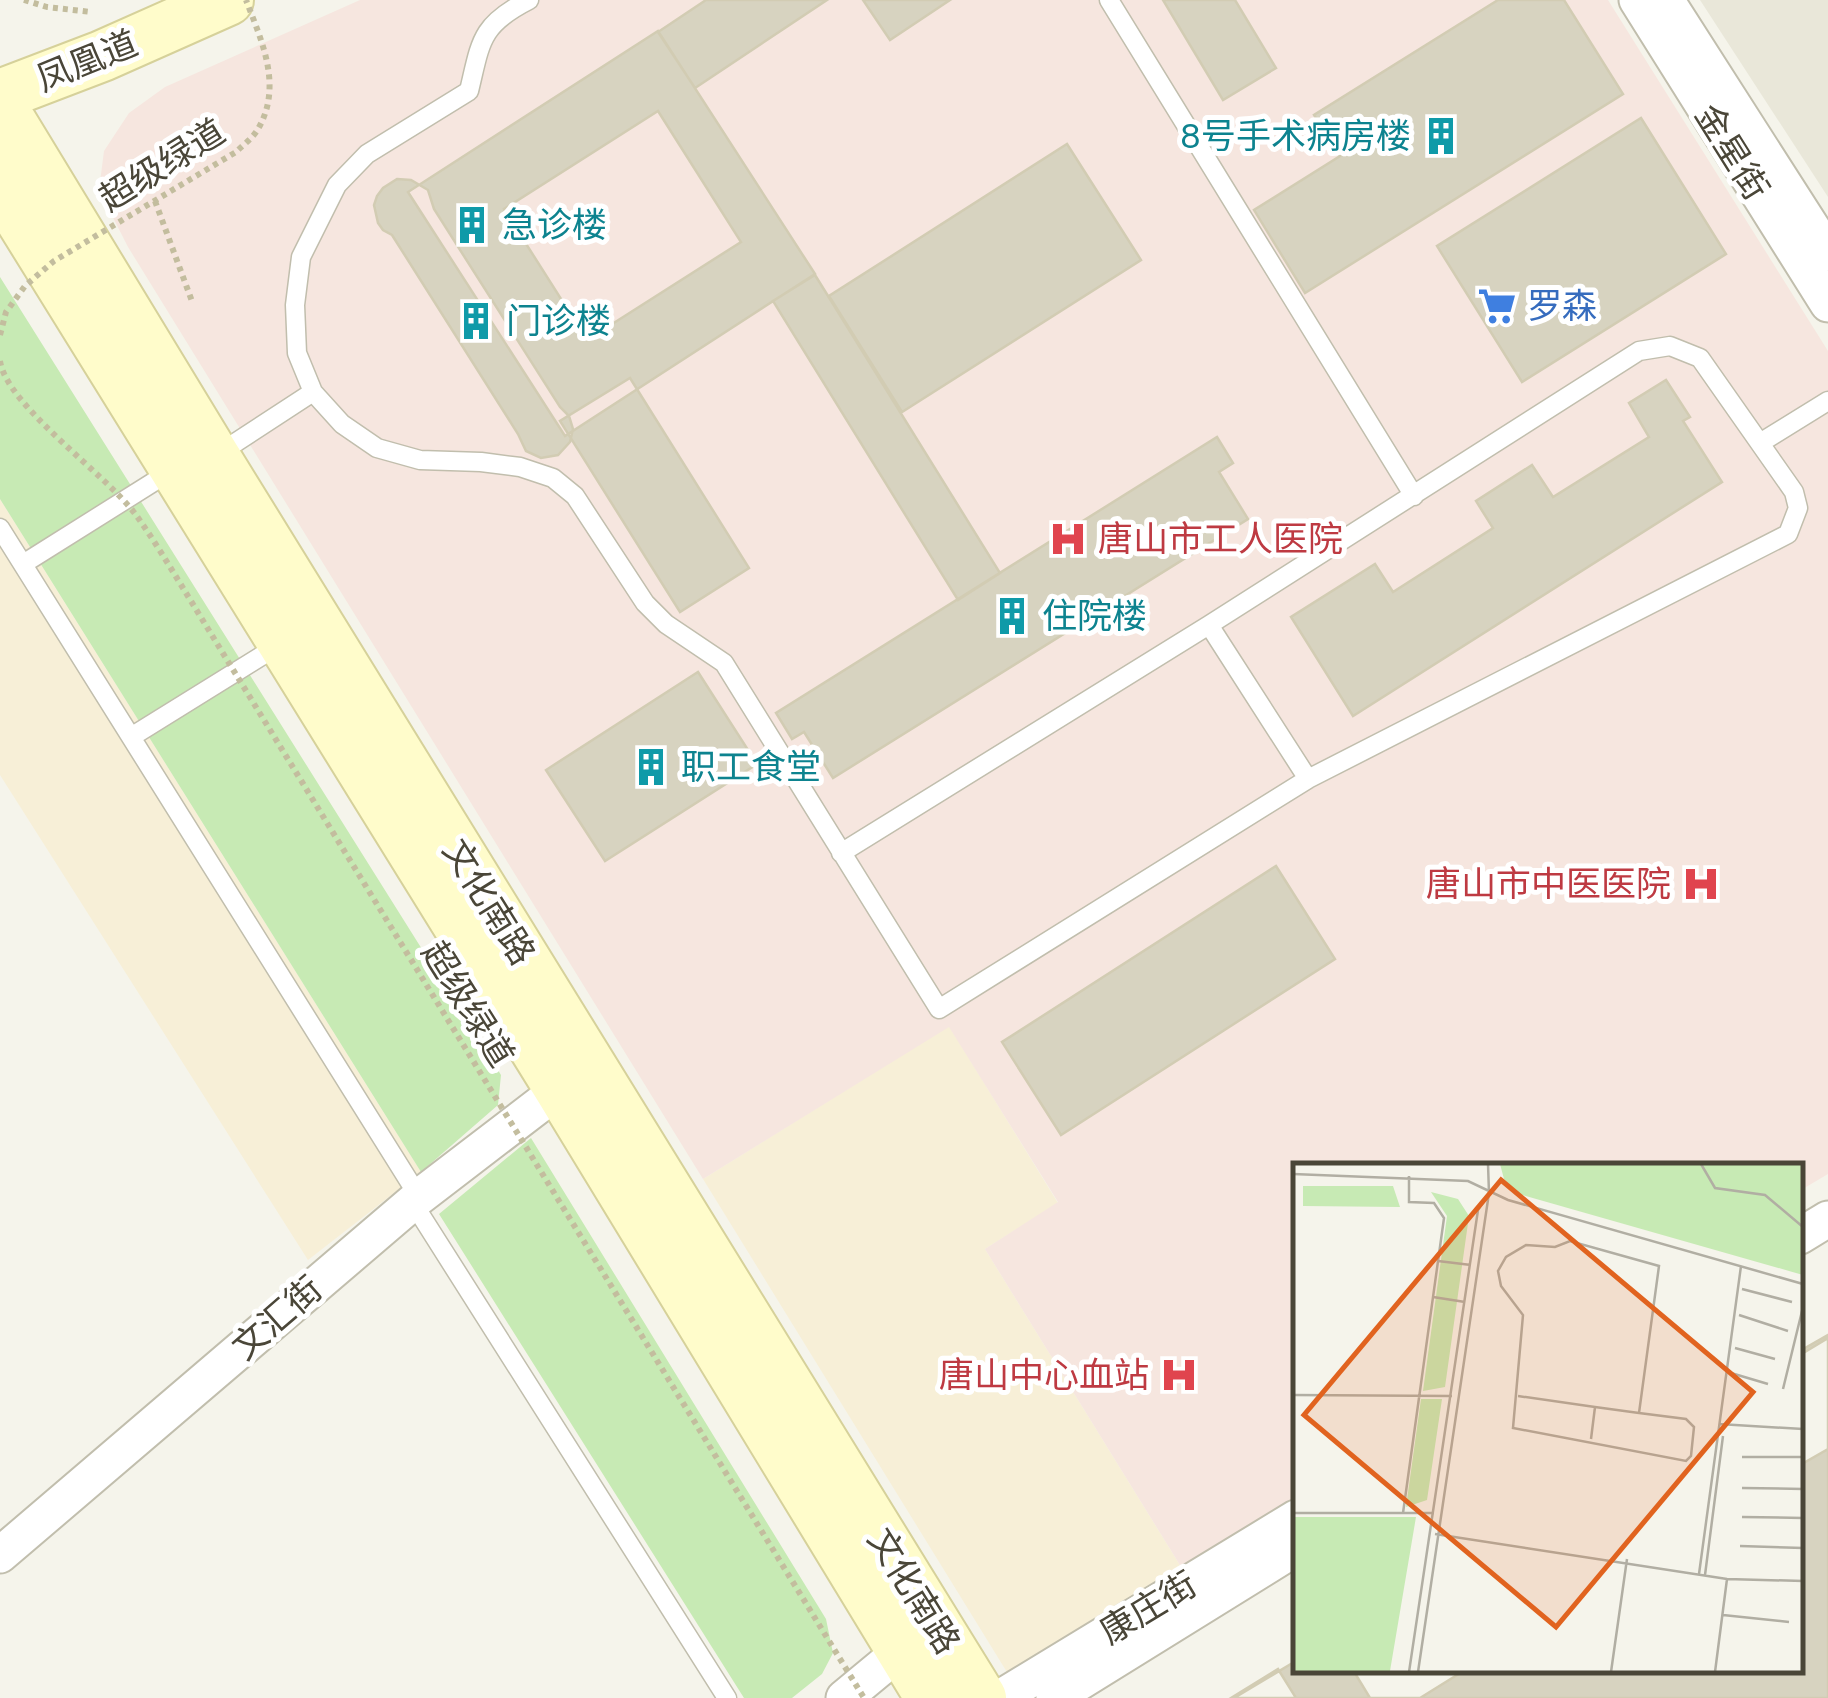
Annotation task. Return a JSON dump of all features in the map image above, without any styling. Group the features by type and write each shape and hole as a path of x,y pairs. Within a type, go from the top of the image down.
{"street":[{"name":"凤凰道","path":"0,96 228,0"},
{"name":"金星街","path":"1637,0 1818,256"},
{"name":"金星街","path":"1666,0 1818,256 1828,304"},
{"name":"文化南路","path":"0,104 195,462 284,642 931,1698"},
{"name":"文化南路","path":"0,124 13,207 195,462 980,1698"},
{"name":"文汇街","path":"0,1555 419,1197 560,1089"},
{"path":"1803,1209 1828,1194"},
{"path":"1803,1234 1828,1219"},
{"name":"康庄街","path":"1000,1698 1293,1520"},
{"name":"康庄街","path":"1054,1698 1293,1550"},
{"path":"844,1698 902,1650"}],"lane":[{"path":"529,0 508,11 482,37 469,91 367,154 337,185 300,257 295,305 297,353 313,392 342,424 377,448 420,460 520,467 553,478 575,496 645,603 666,624 724,663 841,853 939,1009 1308,779 1788,534 1798,508 1794,492 1700,358 1670,346 1639,351 841,853"},
{"path":"1109,0 1414,496"},
{"path":"22,564 313,392"},
{"path":"1760,443 1828,400"},
{"path":"0,528 419,1197 420,1214 727,1698"},
{"path":"1209,625 1308,779"},
{"path":"132,738 284,642"}],"path":[{"path":"24,0 90,12 106,8"},
{"name":"超级绿道","path":"0,336 6,312 25,286 54,262 236,152 257,131 271,96 270,76 268,58 246,0"},
{"path":"154,201 193,304"},
{"name":"超级绿道","path":"0,361 16,394 135,514 166,561 864,1698"}],"shaded area":[{"name":"唐山市工人医院","path":"360,0 1608,0 1828,351 1828,1174 1803,1189 1803,1163 1293,1163 1293,1502 1183,1570 985,1249 1058,1202 949,1027 703,1179 128,247 99,190 104,151 129,113 165,87"},
{"path":"1700,0 1828,0 1828,197"},
{"path":"0,499 421,1172 308,1260 0,775"},
{"path":"949,1026 1058,1203 985,1249 1183,1570 1010,1677 703,1179"}],"green space":[{"path":"0,277 501,1075 498,1105 421,1172 0,499"},
{"path":"531,1138 826,1619 833,1653 822,1674 792,1698 744,1698 439,1214"}],"building":[{"path":"706,0 827,0 695,88 658,32"},
{"path":"863,0 950,0 890,40"},
{"path":"1163,0 1235,0 1276,68 1223,100"},
{"name":"8号手术病房楼","path":"1498,0 1564,0 1623,94 1305,293 1254,210 1340,156 1314,115"},
{"name":"急诊楼","path":"658,31 815,274 565,436 408,192","holes":["658,111 741,242 587,340 504,209"]},
{"path":"1641,118 1726,254 1522,382 1437,246"},
{"path":"1067,144 1141,260 902,412 829,296"},
{"name":"门诊楼","path":"397,179 411,180 428,190 434,209 569,416 573,429 570,442 558,455 541,458 526,451 392,235 378,223 374,205 377,196"},
{"path":"815,275 1000,573 958,600 773,301"},
{"path":"630,378 749,568 680,612 560,421"},
{"path":"1666,380 1690,417 1683,421 1722,482 1353,716 1291,617 1375,564 1393,592 1493,528 1476,501 1532,465 1553,497 1649,437 1629,403"},
{"name":"住院楼","path":"1217,437 1233,463 1219,472 1248,519 833,778 804,732 792,739 776,713"},
{"name":"职工食堂","path":"698,672 757,764 605,861 546,770"},
{"path":"1276,866 1335,959 1061,1135 1002,1042"},
{"path":"1828,1335 1828,1449 1803,1463 1803,1349"},
{"path":"1828,1338 1828,1698 1234,1698 1293,1663 1293,1673 1803,1673 1803,1353"},
{"path":"1278,1669 1296,1698 1231,1698"},
{"path":"1355,1673 1460,1673 1420,1698 1370,1698"}],"place":[{"name":"8号手术病房楼","path":"1441,136"},
{"name":"急诊楼","path":"472,225"},
{"name":"罗森","path":"1497,306"},
{"name":"门诊楼","path":"476,321"},
{"name":"唐山市工人医院","path":"1068,539"},
{"name":"住院楼","path":"1012,616"},
{"name":"职工食堂","path":"651,767"},
{"name":"唐山市中医医院","path":"1701,884"},
{"name":"唐山中心血站","path":"1179,1375"}]}
